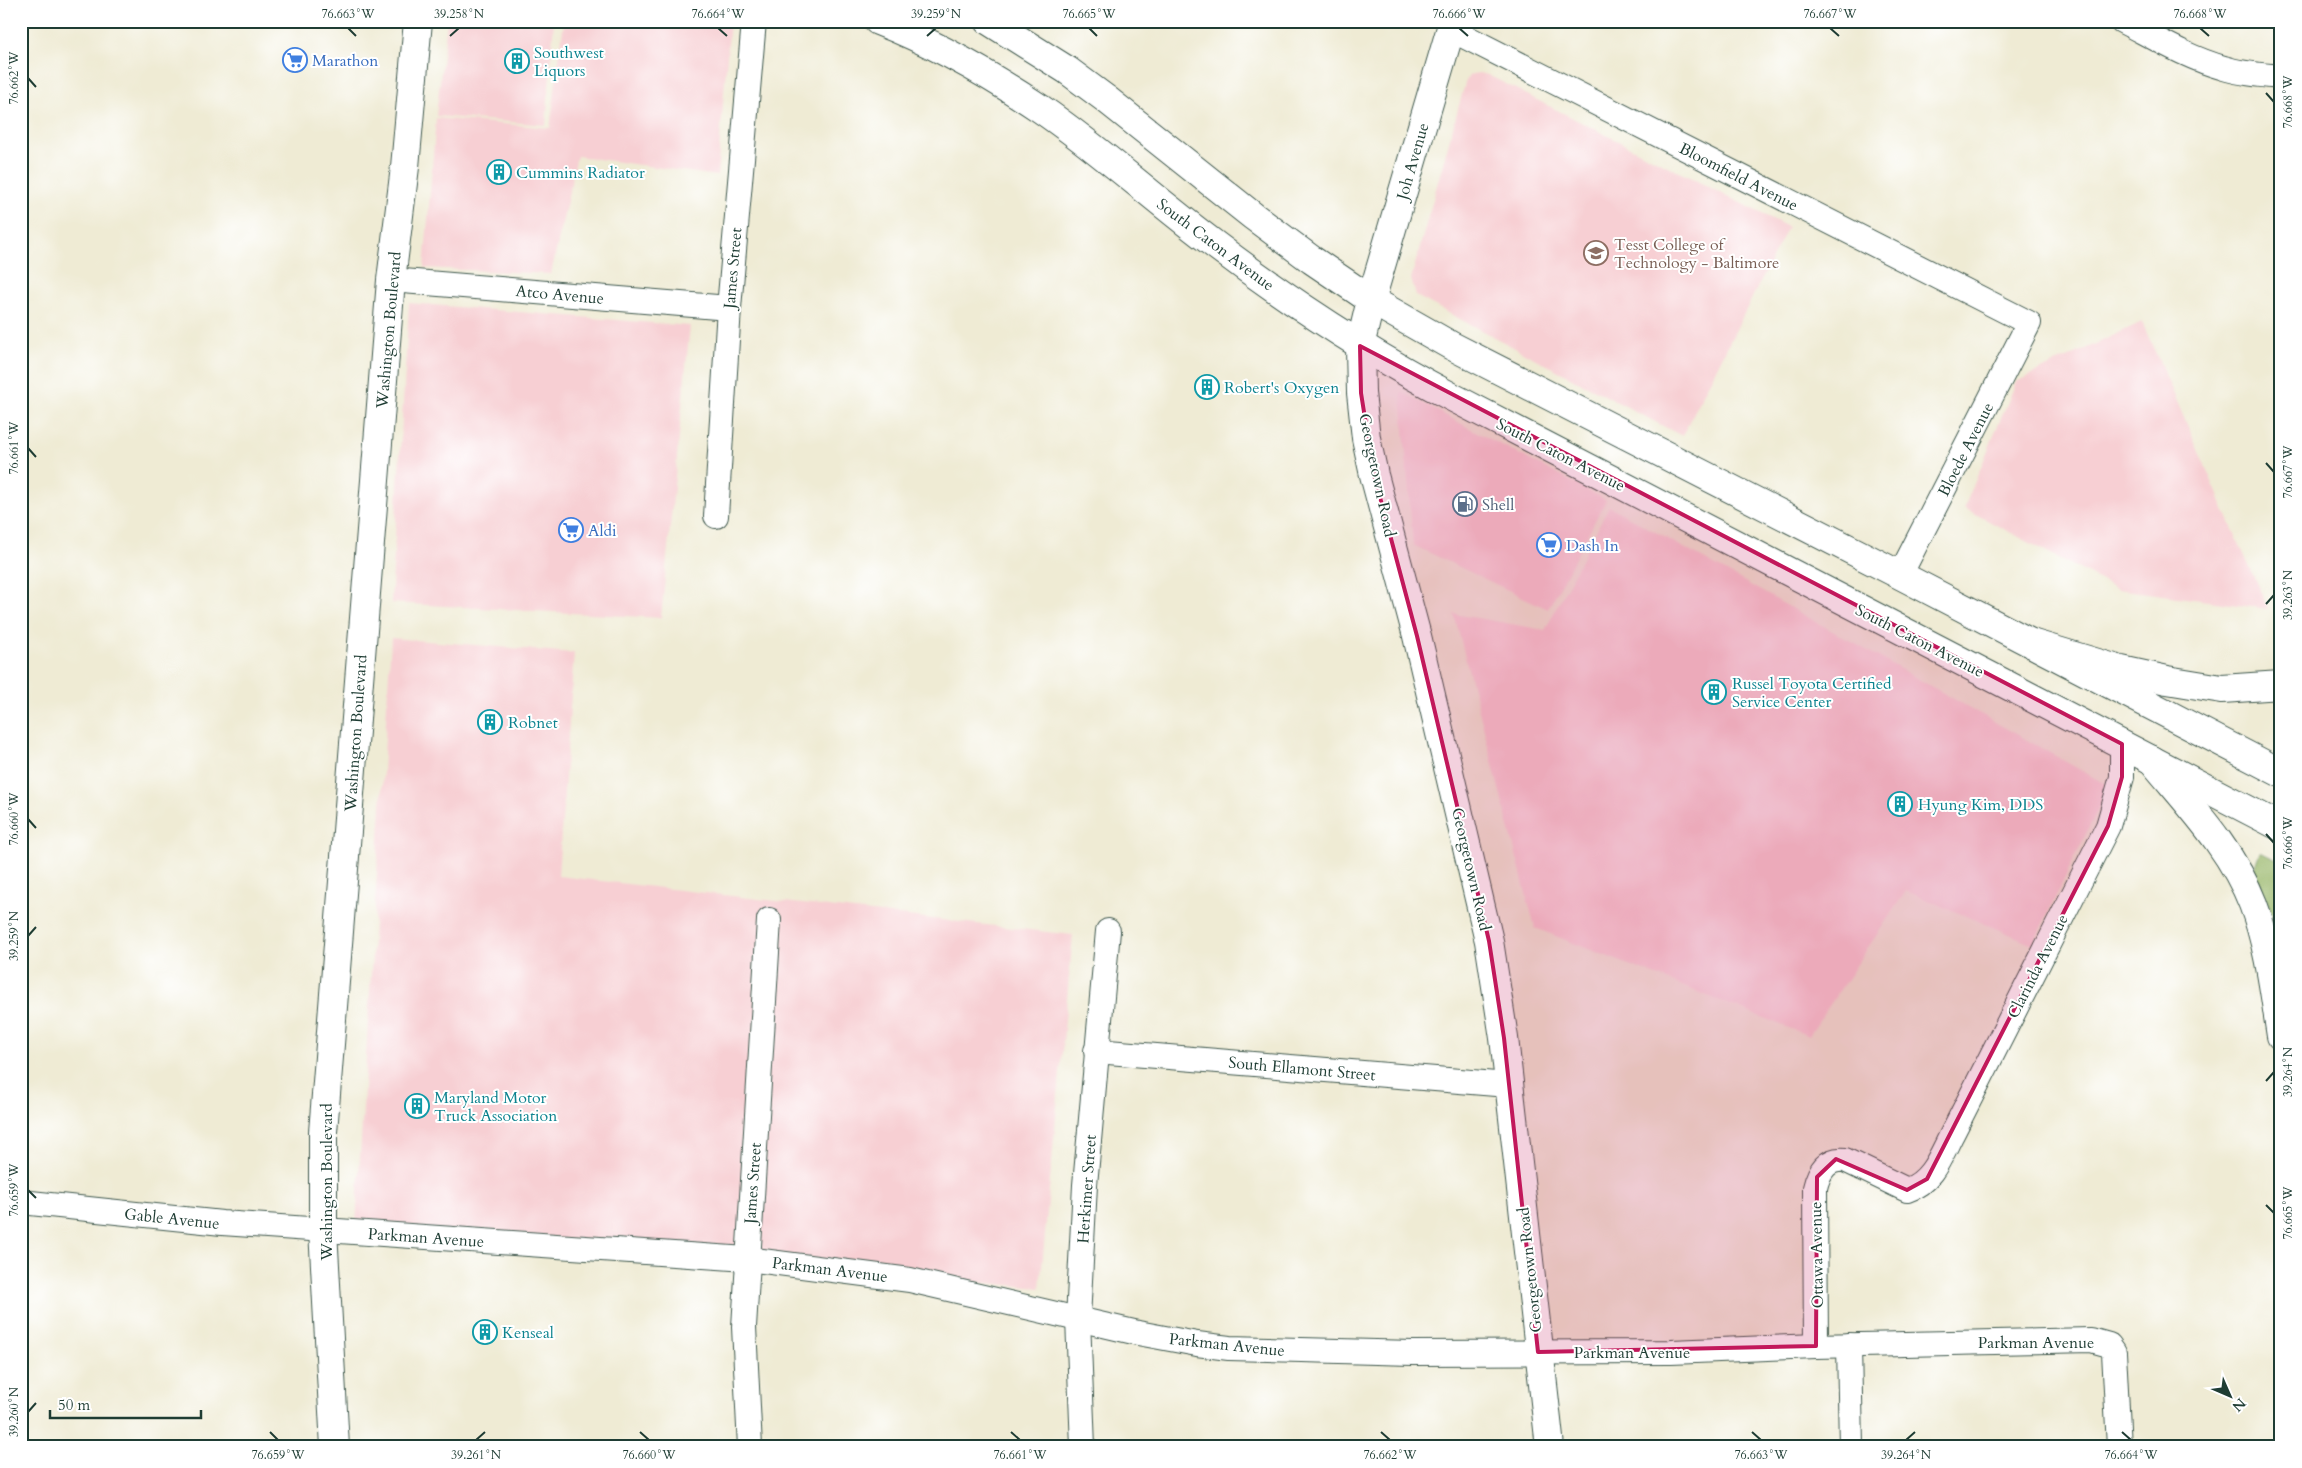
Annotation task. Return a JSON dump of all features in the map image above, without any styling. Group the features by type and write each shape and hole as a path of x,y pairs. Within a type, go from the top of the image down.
{"main road":[{"name":"Washington Boulevard","path":"335,1447 324,1230 323,1132 392,280 405,167 418,21"},
{"name":"South Caton Avenue","path":"878,21 945,52 1041,110 1221,249 1286,297 1360,346 1446,394 2281,828"},
{"path":"989,21 1075,76 1260,222 1371,300 1450,345 1900,575 2281,773"},
{"name":"Joh Avenue","path":"1371,300 1452,25"},
{"name":"Georgetown Road","path":"1371,300 1360,346 1361,393 1366,438 1417,636 1489,941 1504,1038 1550,1447"},
{"path":"2031,643 2121,670 2167,680 2222,688 2281,685"},
{"path":"2152,760 2213,834 2237,869 2253,905 2268,956 2281,1036"}],"street":[{"name":"James Street","path":"716,516 729,308 754,21"},
{"path":"2122,21 2183,52 2224,68 2254,75 2281,77"},
{"name":"Bloomfield Avenue","path":"1452,25 2029,323"},
{"name":"Atco Avenue","path":"392,280 729,308"},
{"name":"Bloede Avenue","path":"1900,575 2029,323"},
{"name":"Clarinda Avenue","path":"1824,1167 1836,1159 1846,1160 1907,1190 1916,1187 1927,1179 1957,1125 2108,826 2118,798 2122,777 2122,744"},
{"name":"James Street","path":"750,1447 744,1328 769,920"},
{"name":"Herkimer Street","path":"1083,1447 1078,1319 1085,1185 1108,931"},
{"name":"South Ellamont Street","path":"1096,1051 1508,1085"},
{"name":"Ottawa Avenue","path":"1816,1346 1815,1188 1817,1177 1824,1167"},
{"name":"Gable Avenue","path":"21,1202 222,1223 324,1230"},
{"name":"Parkman Avenue","path":"324,1230 747,1259 910,1280 1169,1339 1229,1348 1413,1353 1671,1352 1849,1345 2091,1340 2108,1344 2114,1352 2116,1360 2119,1447"},
{"path":"1849,1345 1851,1447"}],"highlighted area":[{"path":"1360,346 2122,744 2122,777 2108,826 1927,1179 1907,1190 1836,1159 1817,1177 1816,1346 1538,1352 1504,1038 1489,941 1417,636 1374,475 1361,393"}],"shaded area":[{"path":"447,21 554,21 546,125 436,116"},
{"path":"564,21 730,21 717,176 577,156 551,274 424,268 436,118 550,128"},
{"name":"Tesst College of Technology - Baltimore","path":"1472,74 1488,75 1788,227 1682,436 1416,296 1411,279 1466,80"},
{"path":"409,303 690,326 661,618 391,603"},
{"path":"2142,322 2268,609 2117,589 1964,508 2016,382"},
{"path":"1401,392 1606,500 1548,609 1413,545"},
{"path":"1609,506 2109,786 2033,944 1906,891 1809,1036 1535,928 1454,614 1545,630"},
{"path":"391,638 574,653 558,876 1073,935 1040,1288 356,1224"}],"green space":[{"path":"2260,852 2281,862 2281,961 2272,915 2253,870"}],"place":[{"name":"Marathon","path":"295,60"},
{"name":"Southwest Liquors","path":"517,61"},
{"name":"Cummins Radiator","path":"499,172"},
{"name":"Tesst College of Technology - Baltimore","path":"1596,253"},
{"name":"Robert's Oxygen","path":"1207,387"},
{"name":"Shell","path":"1465,504"},
{"name":"Aldi","path":"571,530"},
{"name":"Dash In","path":"1549,545"},
{"name":"Russel Toyota Certified Service Center","path":"1714,692"},
{"name":"Robnet","path":"490,722"},
{"name":"Hyung Kim, DDS","path":"1900,804"},
{"name":"Maryland Motor Truck Association","path":"417,1106"},
{"name":"Kenseal","path":"485,1332"}]}
